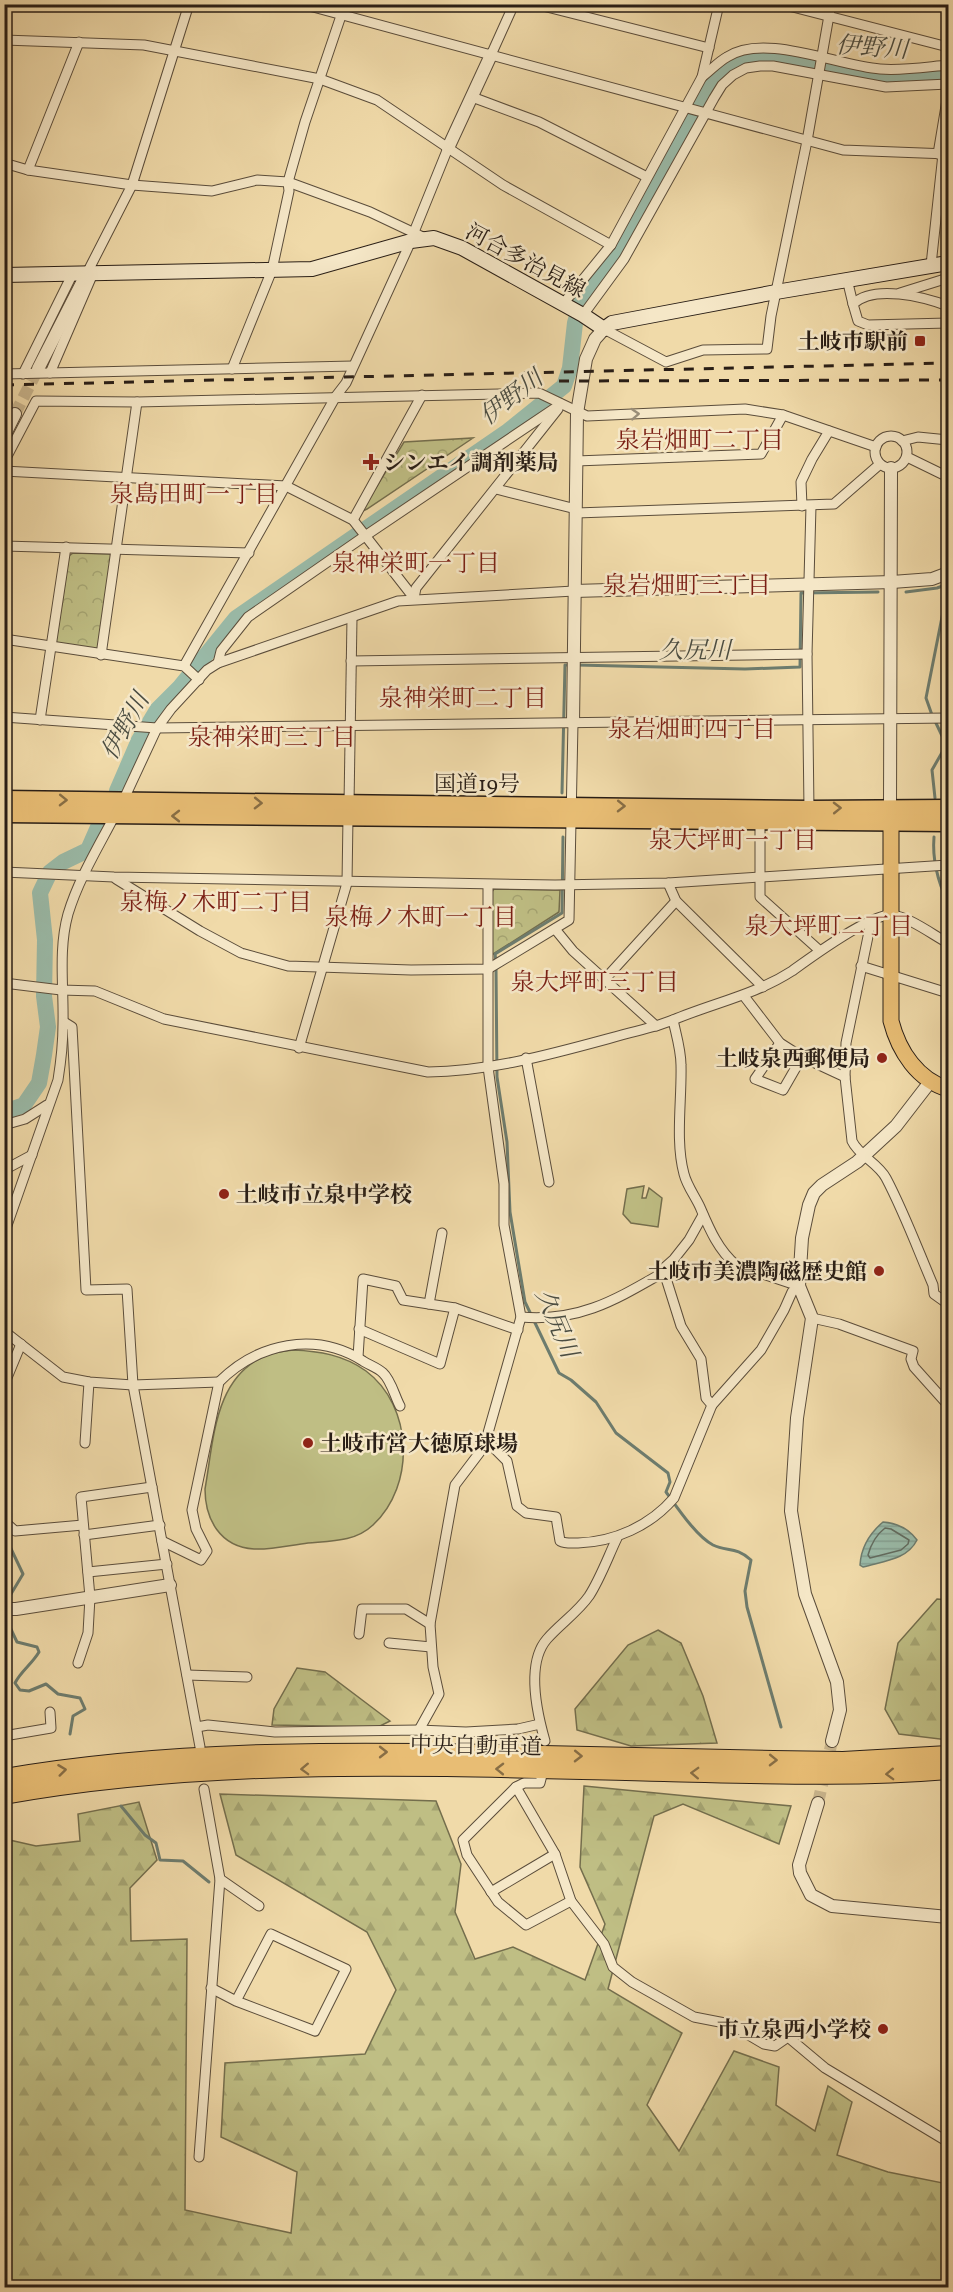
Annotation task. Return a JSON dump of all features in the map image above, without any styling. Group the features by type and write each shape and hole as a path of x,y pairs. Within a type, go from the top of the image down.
{"highway":[{"name":"国道19号","path":"4,799 119,809"},
{"name":"国道19号","path":"570,812 760,821 891,814 948,808"},
{"name":"国道19号","path":"4,814 119,809 570,812 809,809 891,814 948,823"},
{"name":"中央自動車道","path":"4,1778 112,1764 318,1752 820,1761 948,1755"},
{"name":"中央自動車道","path":"4,1795 48,1788 192,1773 317,1768 458,1768 772,1776 874,1775 948,1770"}],"main road":[{"name":"河合多治見線","path":"4,275 312,269 413,237 446,241 462,248 604,329"},
{"path":"604,329 612,323 847,279 948,263"},
{"path":"891,814 891,1021 895,1036 909,1061 930,1082 948,1089"}],"street":[{"path":"23,374 85,273 132,185 189,4"},
{"path":"302,4 843,150 943,154"},
{"path":"232,369 272,270 289,191 288,182 345,4"},
{"path":"184,666 336,396 346,383 413,237 448,148 514,4"},
{"path":"535,4 710,48"},
{"path":"572,309 610,245 702,77 719,4"},
{"path":"781,4 948,47"},
{"path":"114,878 200,931 241,953 288,966 488,969 569,920 576,461 578,413 586,359 595,339 604,329 666,362 703,350 767,349 831,4"},
{"path":"4,40 144,45 320,79 377,100 503,185 610,245"},
{"path":"28,170 79,42"},
{"path":"702,77 728,56 744,49 764,48 820,56 882,70 948,65"},
{"path":"572,309 624,259 722,85 746,68 773,66 886,87 948,84"},
{"path":"931,266 948,94"},
{"path":"472,97 539,122 647,177"},
{"path":"4,163 28,170 132,185 212,191 257,180 288,182 370,212 413,237"},
{"path":"44,371 85,273"},
{"path":"853,304 862,298 898,294 948,278"},
{"path":"847,279 858,321 868,325 948,323"},
{"path":"898,294 930,299 948,306"},
{"path":"4,374 44,371 353,366"},
{"path":"4,462 36,401 137,402 539,393 587,416 746,409 783,415 876,447"},
{"path":"353,520 422,395"},
{"path":"101,655 137,402"},
{"path":"4,403 7,403 10,412 4,436"},
{"path":"414,598 416,588 561,404"},
{"path":"218,663 221,651 248,617 561,404"},
{"path":"576,461 761,454 783,415"},
{"path":"809,809 807,654 809,584 807,506 801,482 829,431"},
{"path":"496,489 576,511 834,504 886,466 901,465 907,457 902,441 894,437 885,438 876,447 876,457 886,466 892,582 891,814"},
{"path":"902,441 918,437 948,440"},
{"path":"907,457 948,477"},
{"path":"4,471 286,486 353,520 414,598"},
{"path":"4,546 249,553"},
{"path":"40,720 66,548"},
{"path":"4,1234 47,1105 58,1080 64,1022 57,989 68,914 83,876 119,809 157,728 171,709 207,670 218,663 398,601 414,598 892,582 932,579 948,573"},
{"path":"299,1048 347,883 352,618"},
{"path":"4,639 184,666 199,680"},
{"path":"351,661 807,654"},
{"path":"4,717 157,728 946,718"},
{"path":"760,821 760,897 819,950"},
{"path":"4,872 114,878 555,885 668,883 945,865"},
{"path":"668,883 676,901 763,987"},
{"path":"488,885 488,1066 504,1184 504,1225 529,1318"},
{"path":"605,979 676,901"},
{"path":"4,982 34,987 95,991 164,1018 299,1048 428,1072 454,1072 500,1064 656,1026 698,1009 744,996 791,971 819,950 871,922 890,915 903,918 948,944"},
{"path":"871,922 846,1042 845,1077 852,1141 856,1150 885,1176 933,1285 934,1293 948,1304"},
{"path":"555,930 573,951 656,1026"},
{"path":"861,966 948,993"},
{"path":"744,996 780,1043 802,1057 845,1077"},
{"path":"673,1020 681,1062 682,1163 689,1186 709,1229 725,1255 736,1265 799,1286"},
{"path":"64,1022 72,1027 86,1290 127,1289 133,1385 200,1747"},
{"path":"780,1043 755,1079 783,1090 802,1057"},
{"path":"526,1058 549,1182"},
{"path":"832,1741 840,1710 837,1682 805,1594 791,1511 797,1418 812,1318 799,1286 802,1238 814,1193 864,1155 896,1126 930,1082"},
{"path":"4,1125 25,1119 47,1105"},
{"path":"4,1170 32,1155"},
{"path":"703,1215 689,1240 674,1259 664,1267 664,1272 681,1326 701,1359 706,1398 711,1406"},
{"path":"429,1304 442,1233"},
{"path":"419,1730 439,1694 431,1647 430,1624 455,1485 480,1452 486,1440 518,1330 529,1318 577,1314 598,1308 664,1272"},
{"path":"358,1357 363,1279 396,1287 403,1300 455,1308 518,1330"},
{"path":"486,1440 507,1461 517,1506 526,1514 556,1516 560,1541 586,1543 617,1538 665,1509 674,1498 711,1406 761,1350 792,1292 799,1286"},
{"path":"359,1329 440,1364 455,1308"},
{"path":"812,1318 839,1324 913,1351 911,1359 914,1367 948,1405"},
{"path":"4,1331 63,1377 89,1382 133,1385 219,1382"},
{"path":"4,1385 21,1344"},
{"path":"162,1541 201,1560 207,1551 196,1528 192,1510 219,1382 233,1368 267,1350 299,1344 327,1346 350,1353 384,1374 400,1406"},
{"path":"84,1443 89,1382"},
{"path":"78,1663 88,1633 90,1597 81,1497 153,1487"},
{"path":"4,1521 15,1531 83,1525"},
{"path":"84,1535 160,1526"},
{"path":"545,1741 540,1724 535,1679 539,1649 588,1597 617,1538"},
{"path":"4,1551 7,1554 4,1570"},
{"path":"88,1572 167,1564"},
{"path":"10,1609 170,1585"},
{"path":"359,1634 362,1609 406,1610 430,1624"},
{"path":"390,1643 431,1647"},
{"path":"187,1675 248,1677"},
{"path":"4,1736 51,1728 50,1712"},
{"path":"197,1727 208,1725 275,1732 486,1731 518,1729 540,1724"},
{"path":"542,1775 540,1783 524,1783 516,1786 463,1840 467,1855 498,1902 526,1925 572,1901"},
{"path":"516,1786 555,1854 572,1901 604,1944 613,1967 632,1982 694,2017 730,2024 764,2044 774,2046 788,2037 825,2068 948,2142"},
{"path":"199,2157 220,1879 204,1789"},
{"path":"818,1803 799,1865 800,1873 811,1895 832,1906 948,1917"},
{"path":"491,1892 555,1854"},
{"path":"220,1879 259,1906"},
{"path":"211,1988 236,2001 315,2031 346,1969 271,1934 236,2001"}],"green space":[{"path":"473,438 367,509 361,512 404,442"},
{"path":"73,553 110,554 112,557 99,647 96,649 56,642 69,556"},
{"path":"494,889 560,890 559,912 490,956 491,893"},
{"path":"644,1186 642,1198 646,1198 649,1188 662,1198 658,1227 631,1223 623,1214 627,1189"},
{"name":"土岐市営大徳原球場","path":"293,1350 312,1351 349,1361 366,1371 382,1386 393,1404 400,1425 403,1446 402,1468 397,1489 387,1508 373,1525 351,1538 274,1548 242,1547 232,1543 217,1530 208,1511 206,1500 205,1489 220,1410 237,1376 251,1363 270,1354"},
{"path":"937,1599 948,1600 948,1740 899,1734 885,1709 898,1643"},
{"path":"658,1630 681,1643 703,1696 717,1743 631,1746 577,1730 575,1709 628,1645"},
{"path":"297,1668 325,1672 390,1721 378,1727 272,1725 274,1709"},
{"path":"584,1786 791,1806 779,1844 683,1804 654,1816 608,1989 682,2033 647,2105 679,2151 734,2051 779,2067 776,2105 815,2131 828,2086 852,2102 837,2155 888,2172 948,2184 948,2287 5,2288 5,1839 36,1846 80,1841 78,1814 139,1802 157,1860 130,1888 131,1941 187,1939 185,2210 291,2233 297,2172 221,2137 225,2063 365,2054 396,1990 367,1932 236,1855 220,1794 436,1801 461,1864 455,1912 475,1959 513,1947 585,1980 605,1924 580,1867"}],"water":[{"path":"883,1522 902,1527 917,1540 913,1547 901,1556 863,1567 860,1565 864,1547 870,1536"}],"waterway":[{"name":"伊野川","path":"117,791 139,740 157,710 179,688 236,618 508,431 564,386 570,368 575,323 581,302 616,255 683,139 707,87 723,71 742,59 774,57 880,77 916,77 948,73"},
{"name":"久尻川","path":"906,592 937,588 948,584"},
{"name":"久尻川","path":"577,665 745,669 800,667 801,593 878,592"},
{"path":"932,715 926,698 943,612 948,602"},
{"name":"久尻川","path":"562,793 565,665 570,665"},
{"path":"935,721 944,740 944,749 932,770 935,798"},
{"name":"伊野川","path":"4,1112 24,1105 39,1083 44,1055 48,1027 44,996 45,940 40,893 50,872 63,862 88,850 99,825"},
{"name":"久尻川","path":"496,962 495,954 562,913 563,837"},
{"path":"934,837 936,871 948,903"},
{"name":"久尻川","path":"496,968 497,1077 507,1142 510,1212 525,1302 559,1373 571,1380 596,1402 616,1433 668,1473 670,1482 666,1492 694,1528 713,1545 736,1551 751,1560 745,1591 747,1607 781,1727"},
{"path":"4,1534 23,1574 8,1599 8,1605"},
{"path":"8,1611 8,1623 17,1642 37,1647 39,1652 15,1683 20,1690 29,1691 46,1684 58,1694 80,1698 85,1709 73,1716 70,1734"},
{"path":"121,1806 145,1835 156,1843 160,1860 183,1861 209,1882"}],"tunnel":[{"path":"15,414 38,369"},
{"path":"818,1803 832,1741"}],"railway":[{"path":"4,385 948,363"},
{"path":"559,381 948,380"}],"place":[{"name":"土岐市駅前","path":"920,341"},
{"name":"シンエイ調剤薬局","path":"371,462"},
{"name":"土岐泉西郵便局","path":"882,1058"},
{"name":"土岐市立泉中学校","path":"224,1194"},
{"name":"土岐市美濃陶磁歴史館","path":"879,1271"},
{"name":"土岐市営大徳原球場","path":"308,1443"},
{"name":"市立泉西小学校","path":"883,2029"}],"district":[{"name":"泉岩畑町二丁目","path":"700,440"},
{"name":"泉島田町一丁目","path":"194,494"},
{"name":"泉神栄町一丁目","path":"416,563"},
{"name":"泉岩畑町三丁目","path":"687,585"},
{"name":"泉神栄町二丁目","path":"463,698"},
{"name":"泉岩畑町四丁目","path":"692,729"},
{"name":"泉神栄町三丁目","path":"272,737"},
{"name":"泉大坪町一丁目","path":"733,840"},
{"name":"泉梅ノ木町二丁目","path":"216,902"},
{"name":"泉梅ノ木町一丁目","path":"421,917"},
{"name":"泉大坪町二丁目","path":"829,926"},
{"name":"泉大坪町三丁目","path":"595,982"}]}
